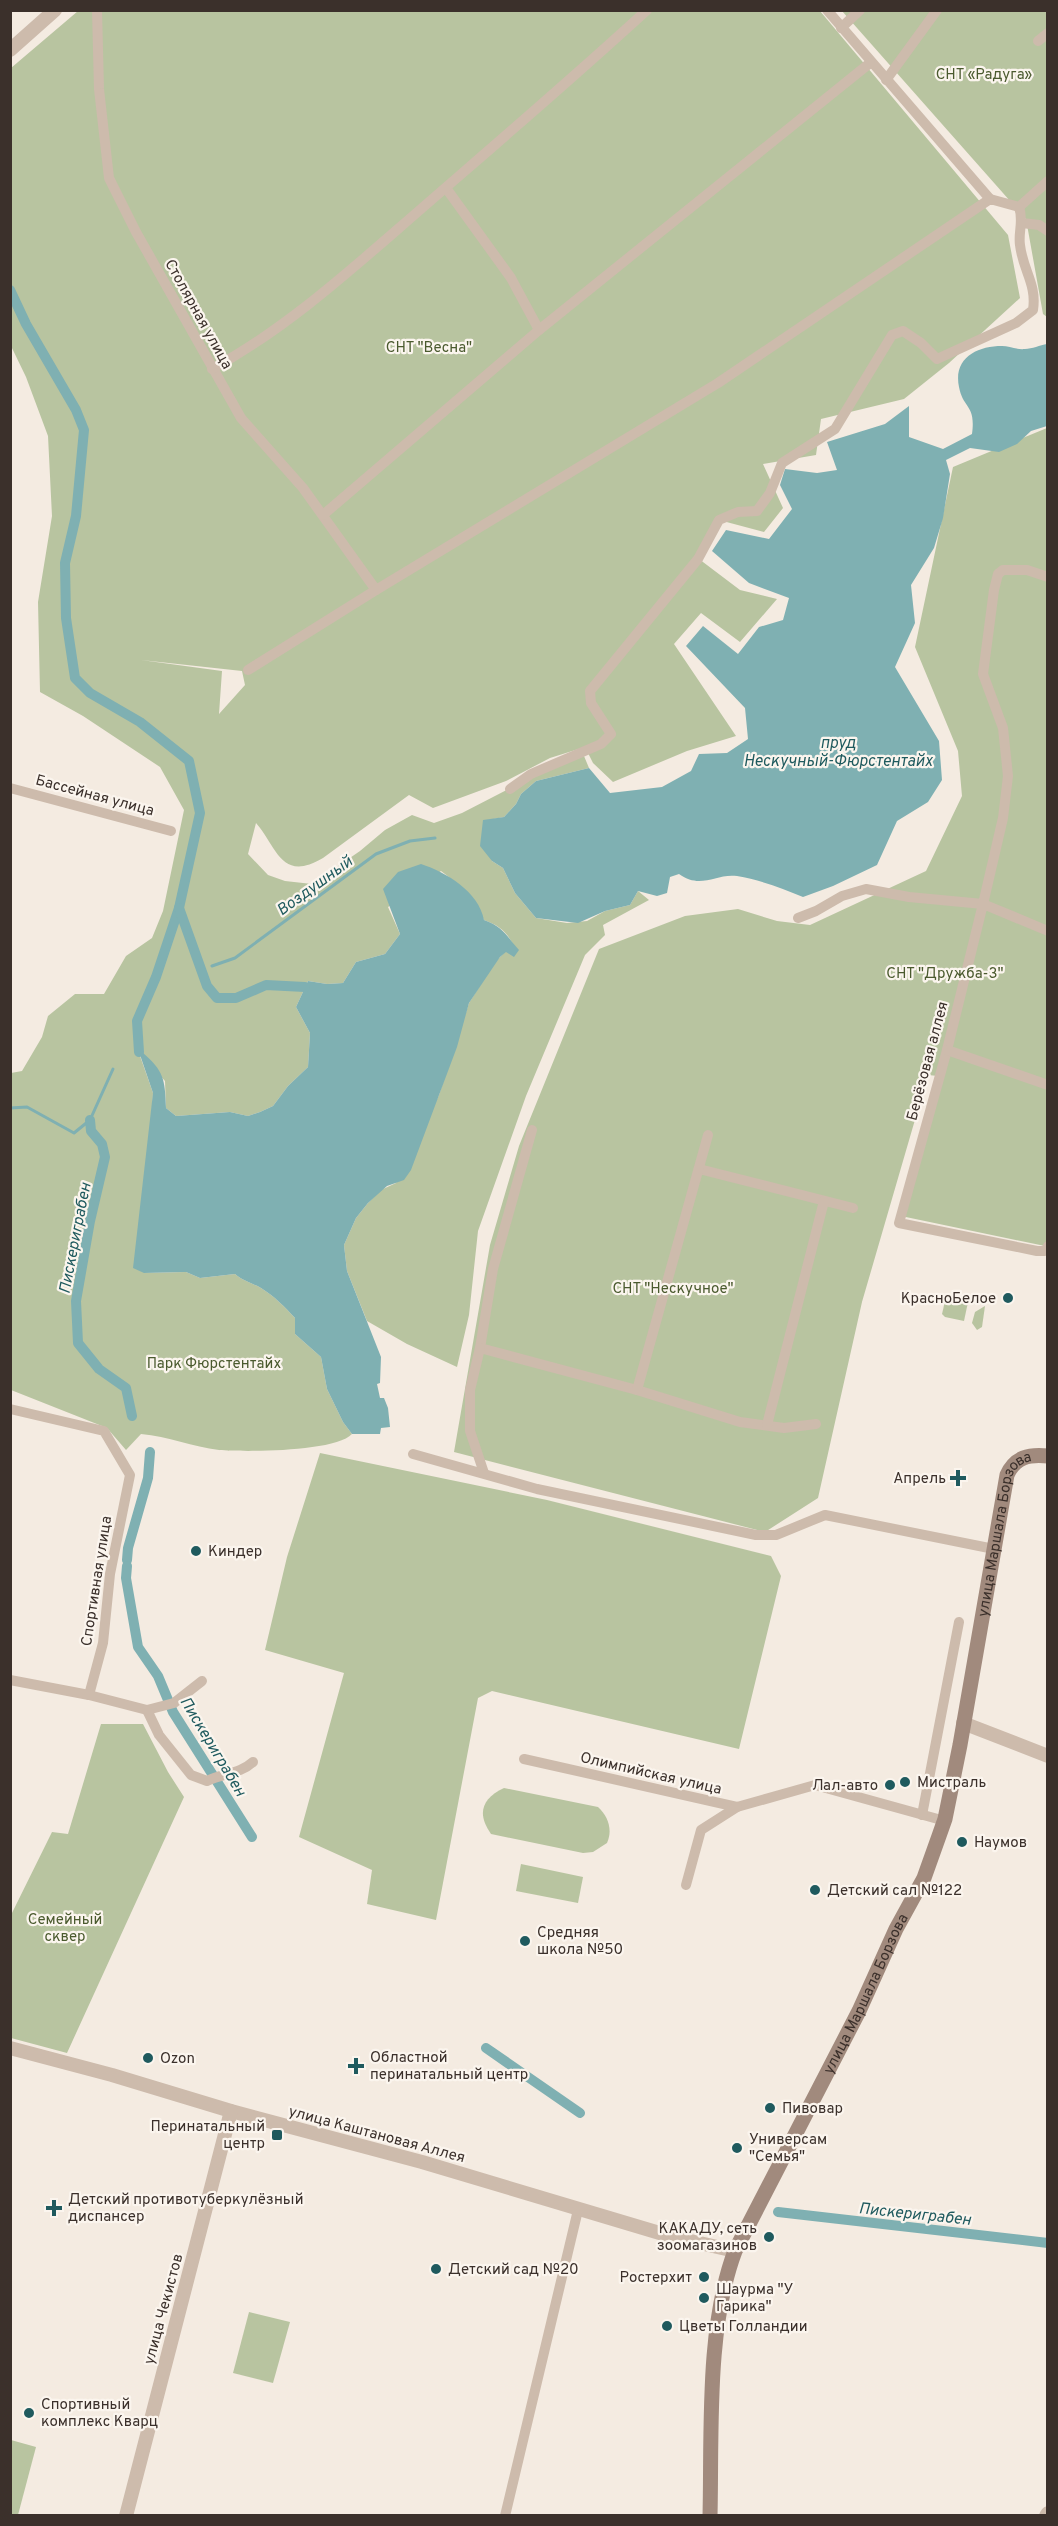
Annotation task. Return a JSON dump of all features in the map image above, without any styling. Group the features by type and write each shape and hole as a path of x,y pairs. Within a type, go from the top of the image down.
{"main road":[{"name":"улица Маршала Борзова","path":"710,2516 714,2370 724,2282 735,2251 859,2011 896,1929 924,1878 945,1821 1005,1486 1011,1466 1032,1454 1047,1456"}],"street":[{"path":"10,50 56,10"},
{"name":"Столярная улица","path":"97,10 99,89 109,178 136,232 241,418 323,515 376,590"},
{"path":"212,369 251,347 333,285 647,10"},
{"path":"826,10 990,199 1019,207"},
{"path":"841,28 860,10"},
{"path":"886,80 937,10"},
{"path":"1038,41 1047,33"},
{"path":"323,515 539,330 870,63"},
{"path":"1019,207 1047,182"},
{"path":"446,188 511,278 539,330"},
{"path":"248,670 718,383 990,199"},
{"path":"510,789 531,774 601,744 611,734 591,703 590,691 699,559 718,520 738,512 756,511 770,493 782,463 835,429 892,335 903,331 921,343 937,359 1016,323 1033,310 1036,294 1019,244 1022,222 1019,207"},
{"path":"1022,222 1039,225 1047,231"},
{"name":"Берёзовая аллея","path":"1047,577 1027,570 1003,570 998,573 994,590 983,674 1003,728 1008,776 1003,818 947,1050 898,1224 1037,1251 1045,1251 1047,1246"},
{"name":"Бассейная улица","path":"10,788 171,831"},
{"path":"798,918 842,897 866,889 909,897 952,899 983,904 1047,931"},
{"path":"947,1050 1047,1085"},
{"path":"484,1473 470,1431 470,1390 480,1348 493,1269 532,1130"},
{"path":"637,1390 708,1135"},
{"path":"699,1169 853,1208"},
{"path":"767,1425 824,1201"},
{"path":"480,1348 637,1390 740,1422 784,1428 816,1424"},
{"name":"Спортивная улица","path":"10,1409 104,1431 130,1476 110,1574 103,1643 89,1695"},
{"path":"413,1454 537,1489 756,1535 776,1535 825,1515 994,1549"},
{"path":"922,1815 959,1622"},
{"path":"10,1680 89,1695 147,1710 169,1705 202,1681"},
{"path":"147,1710 159,1736 191,1775 207,1781 218,1775 246,1769 253,1762"},
{"path":"963,1723 1047,1756"},
{"name":"Олимпийская улица","path":"524,1759 737,1807 815,1785 945,1821"},
{"path":"686,1885 701,1830 737,1807"},
{"name":"улица Каштановая Аллея","path":"10,2048 422,2162 673,2237 735,2251"},
{"name":"улица Чекистов","path":"126,2516 231,2111"},
{"path":"505,2516 578,2210"}],"green space":[{"name":"СНТ \"Весна\"","path":"78,11 820,11 1008,235 1020,298 949,363 904,399 821,419 816,455 763,464 783,508 764,532 719,520 699,559 740,590 777,599 740,642 701,613 674,644 736,736 687,751 613,782 593,763 585,747 550,758 506,781 433,808 409,795 323,858 309,865 289,864 282,859 256,823 248,854 268,875 285,881 312,884 360,851 385,830 412,815 434,823 462,813 532,777 584,756 589,768 536,781 521,794 516,804 504,817 483,821 492,861 503,868 515,893 536,918 567,923 587,921 605,911 630,905 638,891 649,900 603,925 605,935 585,955 526,1096 478,1231 469,1315 457,1367 407,1344 367,1321 347,1271 344,1245 356,1218 368,1203 381,1190 396,1183 439,1095 469,1003 495,962 513,944 501,929 484,920 476,905 460,887 441,871 388,907 400,934 385,954 356,962 343,983 327,984 308,981 296,1007 310,1033 308,1067 288,1086 273,1106 248,1116 230,1112 176,1116 166,1108 165,1081 139,1053 153,1093 144,1273 186,1272 200,1278 235,1274 261,1288 279,1302 295,1318 295,1334 321,1357 327,1389 343,1422 352,1434 328,1444 289,1450 219,1450 141,1434 126,1450 107,1428 11,1390 11,1073 22,1071 42,1037 48,1016 75,994 104,994 126,956 152,938 163,911 184,810 160,767 83,716 40,692 38,602 52,516 48,436 26,377 11,346 11,68","holes":["141,660 242,671 245,685 219,714 222,671"]},
{"name":"СНТ «Радуга»","path":"842,11 1047,11 1047,317 1043,314 1026,219"},
{"path":"1047,428 1048,1238 1045,1246 901,1216 938,1076 928,1075 862,1302 818,1498 765,1532 454,1452 490,1245 519,1146 599,949 685,916 738,909 777,921 810,925 926,871 962,796 958,751 915,647 953,467"},
{"path":"946,1297 959,1297 968,1302 964,1321 945,1317 942,1314"},
{"path":"985,1306 982,1327 977,1330 972,1323 975,1312"},
{"path":"320,1453 547,1500 771,1556 781,1576 739,1749 492,1691 478,1698 436,1920 367,1904 372,1870 299,1837 344,1673 265,1650 287,1557"},
{"name":"Семейный сквер","path":"101,1724 143,1724 184,1797 67,2053 11,2038 11,1915 52,1832 68,1834"},
{"path":"504,1788 598,1807 608,1824 610,1833 607,1843 593,1852 583,1853 491,1834 484,1820 484,1808 490,1797"},
{"path":"521,1864 583,1877 578,1903 516,1891"},
{"path":"249,2312 290,2322 273,2383 233,2373"},
{"path":"11,2440 36,2447 18,2515 11,2515"}],"water":[{"name":"пруд Нескучный-Фюрстентайх","path":"1047,344 1047,426 1031,431 1017,444 999,452 970,448 946,460 950,474 943,518 934,548 911,585 915,623 895,667 939,741 942,780 928,802 897,821 877,865 833,886 803,897 737,876 694,881 679,874 670,877 667,893 657,896 638,891 630,905 605,911 578,923 536,918 515,893 503,868 492,861 480,846 483,820 504,817 516,804 521,794 536,781 589,768 610,793 662,787 691,771 699,754 727,753 748,739 745,708 686,646 703,626 738,654 759,627 783,620 789,598 749,583 712,551 726,530 769,539 792,509 780,485 785,469 817,473 837,470 827,442 885,424 909,406 909,437 943,449 972,434 971,412 959,387 958,377 963,361 984,348 1002,346 1028,349"},
{"path":"421,864 441,872 460,884 476,901 484,920 504,932 519,950 514,957 506,952 500,957 469,1003 457,1047 411,1170 404,1180 387,1186 368,1203 356,1218 344,1245 347,1271 381,1357 380,1383 377,1384 380,1398 384,1398 388,1408 390,1427 381,1428 380,1434 352,1434 343,1422 327,1389 321,1357 295,1334 295,1318 261,1288 235,1274 200,1278 186,1272 144,1273 133,1268 153,1093 139,1052 142,1052 159,1070 164,1083 166,1108 176,1116 230,1112 248,1116 273,1106 288,1086 308,1067 310,1033 296,1007 308,981 327,984 343,983 356,962 385,954 400,934 383,889 398,872"}],"waterway":[{"path":"10,290 26,324 76,410 84,430 76,516 65,563 66,618 75,678 90,693 140,722 189,761 200,813 179,908 156,977 137,1021 139,1052"},
{"name":"Воздушный","path":"212,966 235,958 376,854 410,841 435,838"},
{"path":"179,908 207,986 217,998 236,998 266,985 305,987"},
{"name":"Воздушный","path":"10,1108 27,1107 74,1133 90,1120 113,1069"},
{"name":"Пискериграбен","path":"90,1120 91,1131 102,1144 105,1157 90,1221 76,1301 78,1343 99,1369 126,1388 132,1416"},
{"name":"Пискериграбен","path":"127,1560 128,1548 148,1478 150,1452"},
{"name":"Пискериграбен","path":"127,1566 126,1578 138,1647 158,1676 173,1712 252,1837"},
{"name":"Пискериграбен","path":"486,2048 580,2113"},
{"name":"Пискериграбен","path":"778,2212 1048,2243"}],"place":[{"name":"КрасноБелое","path":"1008,1298"},
{"name":"Апрель","path":"958,1478"},
{"name":"Киндер","path":"196,1551"},
{"name":"Мистраль","path":"905,1782"},
{"name":"Лал-авто","path":"890,1785"},
{"name":"Наумов","path":"962,1842"},
{"name":"Детский сал №122","path":"815,1890"},
{"name":"Средняя школа №50","path":"525,1941"},
{"name":"Ozon","path":"148,2058"},
{"name":"Областной перинатальный центр","path":"356,2066"},
{"name":"Пивовар","path":"770,2108"},
{"name":"Перинатальный центр","path":"277,2135"},
{"name":"Универсам \"Семья\"","path":"737,2148"},
{"name":"Детский противотуберкулёзный диспансер","path":"54,2208"},
{"name":"КАКАДУ, сеть зоомагазинов","path":"769,2237"},
{"name":"Детский сад №20","path":"436,2269"},
{"name":"Ростерхит","path":"704,2277"},
{"name":"Шаурма \"У Гарика\"","path":"704,2298"},
{"name":"Цветы Голландии","path":"667,2326"},
{"name":"Спортивный комплекс Кварц","path":"29,2413"}],"park label":[{"name":"СНТ \"Дружба-3\"","path":"945,973"},
{"name":"СНТ \"Нескучное\"","path":"673,1288"},
{"name":"Парк Фюрстентайх","path":"214,1363"}]}
